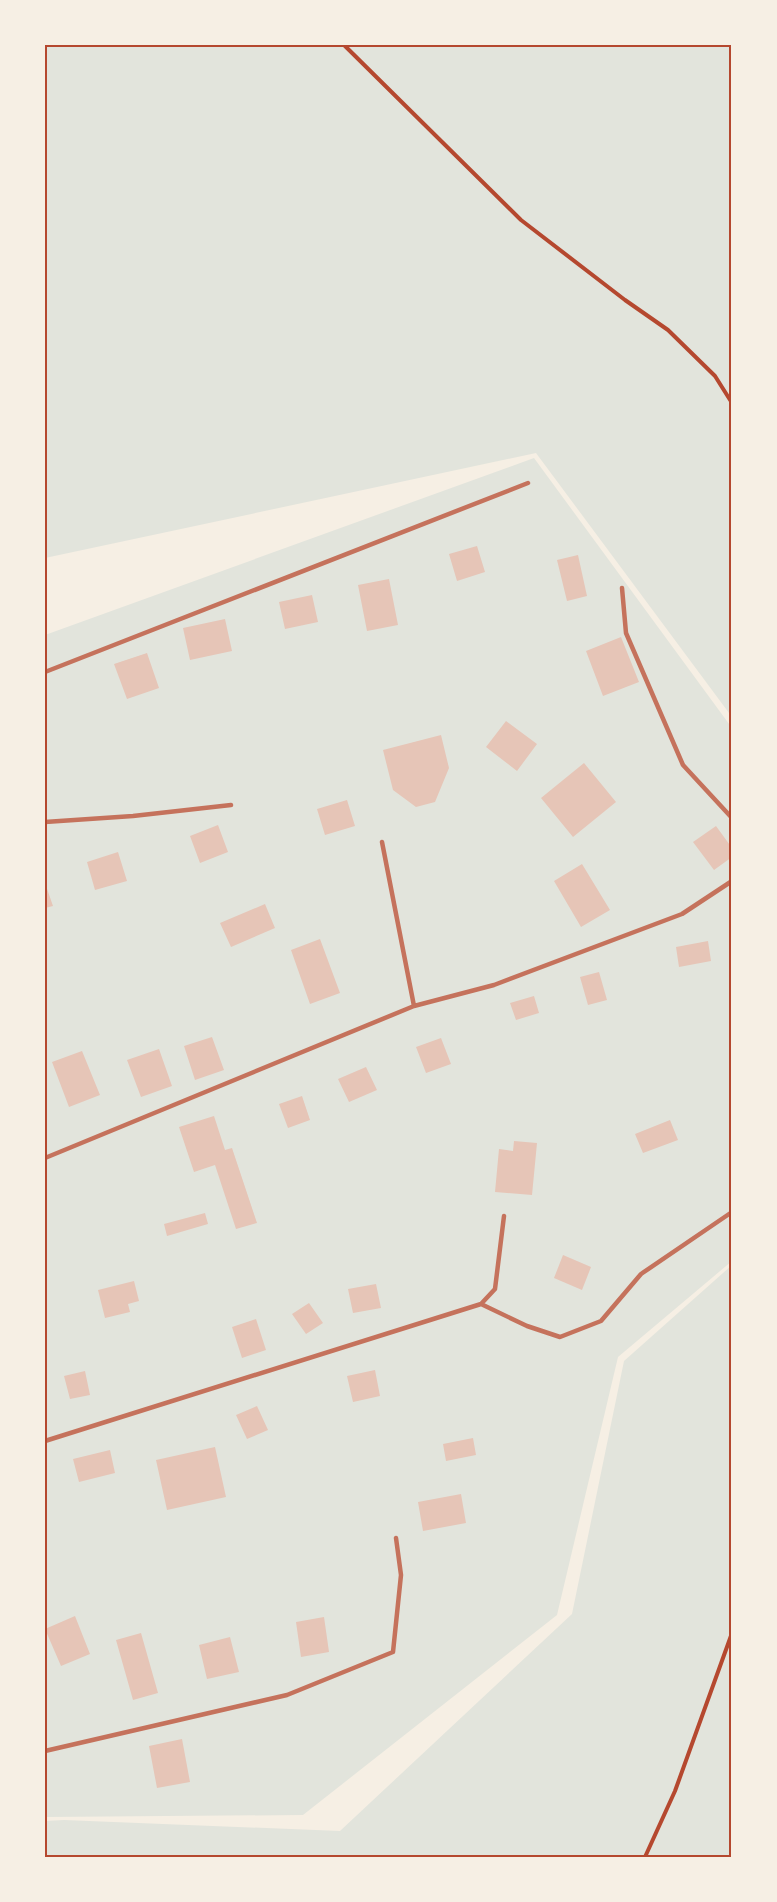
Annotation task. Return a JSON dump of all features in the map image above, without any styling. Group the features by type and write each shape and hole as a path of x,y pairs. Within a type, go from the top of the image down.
{"lane":[{"path":"45,672 528,483"},
{"path":"622,588 626,633 683,765 732,818"},
{"path":"45,822 133,816 231,805"},
{"path":"381,842 414,1006"},
{"path":"45,1158 414,1006 494,985 682,914 732,881"},
{"path":"481,1304 527,1326 560,1337 571,1333 602,1321 641,1274 732,1212"},
{"path":"45,1441 481,1304 495,1289 504,1216"},
{"path":"45,1751 287,1695 393,1652 401,1575 396,1538"}],"path":[{"path":"344,45 521,220 668,330 715,376 732,403"},
{"path":"645,1857 675,1791 732,1633"}],"shaded area":[{"path":"45,45 732,45 732,717 536,453 45,558"},
{"path":"534,458 732,728 732,1261 618,1357 557,1615 303,1815 45,1817 45,635"},
{"path":"732,1265 732,1857 45,1857 45,1821 340,1831 572,1614 624,1361"}],"building":[{"path":"477,546 485,572 457,581 449,554"},
{"path":"578,555 587,596 567,601 557,560"},
{"path":"389,579 398,625 367,631 358,585"},
{"path":"312,595 318,622 285,629 279,602"},
{"path":"225,619 232,651 190,660 183,628"},
{"path":"621,637 639,682 603,696 586,651"},
{"path":"147,653 159,688 127,699 114,664"},
{"path":"506,721 537,744 517,771 486,747"},
{"path":"441,735 449,768 435,802 416,807 393,790 383,750"},
{"path":"584,763 616,802 573,837 541,798"},
{"path":"347,800 355,826 325,835 317,809"},
{"path":"218,825 228,852 200,863 190,836"},
{"path":"716,826 732,848 732,857 714,870 693,842"},
{"path":"118,852 127,881 95,890 87,862"},
{"path":"582,864 610,910 581,927 554,881"},
{"path":"45,883 53,906 45,908"},
{"path":"265,904 275,928 231,947 220,923"},
{"path":"320,939 340,993 310,1004 291,950"},
{"path":"708,941 711,961 679,967 676,947"},
{"path":"599,972 607,1000 588,1005 580,977"},
{"path":"534,996 539,1013 516,1020 510,1003"},
{"path":"212,1037 224,1070 195,1080 184,1046"},
{"path":"441,1038 451,1064 426,1073 416,1047"},
{"path":"159,1049 172,1086 141,1097 127,1060"},
{"path":"82,1051 100,1095 69,1107 52,1062"},
{"path":"366,1067 377,1090 349,1102 338,1079"},
{"path":"302,1096 310,1120 288,1128 279,1104"},
{"path":"214,1116 225,1150 232,1148 257,1223 236,1229 215,1165 194,1172 179,1127"},
{"path":"670,1120 678,1140 643,1153 635,1134"},
{"path":"514,1141 537,1143 532,1195 495,1192 499,1149 513,1151"},
{"path":"205,1213 208,1224 167,1236 164,1224"},
{"path":"563,1255 591,1267 582,1290 554,1278"},
{"path":"134,1281 139,1301 128,1304 130,1312 105,1318 98,1290"},
{"path":"376,1284 381,1308 353,1313 348,1289"},
{"path":"309,1303 323,1323 306,1334 292,1314"},
{"path":"256,1319 266,1350 242,1358 232,1327"},
{"path":"375,1370 380,1396 353,1402 347,1376"},
{"path":"85,1371 90,1395 70,1399 64,1376"},
{"path":"257,1406 268,1430 247,1439 236,1415"},
{"path":"473,1438 476,1455 446,1461 443,1444"},
{"path":"215,1447 226,1497 167,1510 156,1460"},
{"path":"110,1450 115,1473 79,1482 73,1459"},
{"path":"461,1494 466,1523 423,1531 418,1502"},
{"path":"75,1616 90,1654 61,1666 45,1629"},
{"path":"324,1617 329,1652 301,1657 296,1622"},
{"path":"141,1633 158,1693 133,1700 116,1640"},
{"path":"230,1637 239,1672 207,1679 199,1645"},
{"path":"182,1739 190,1782 157,1788 149,1746"}]}
